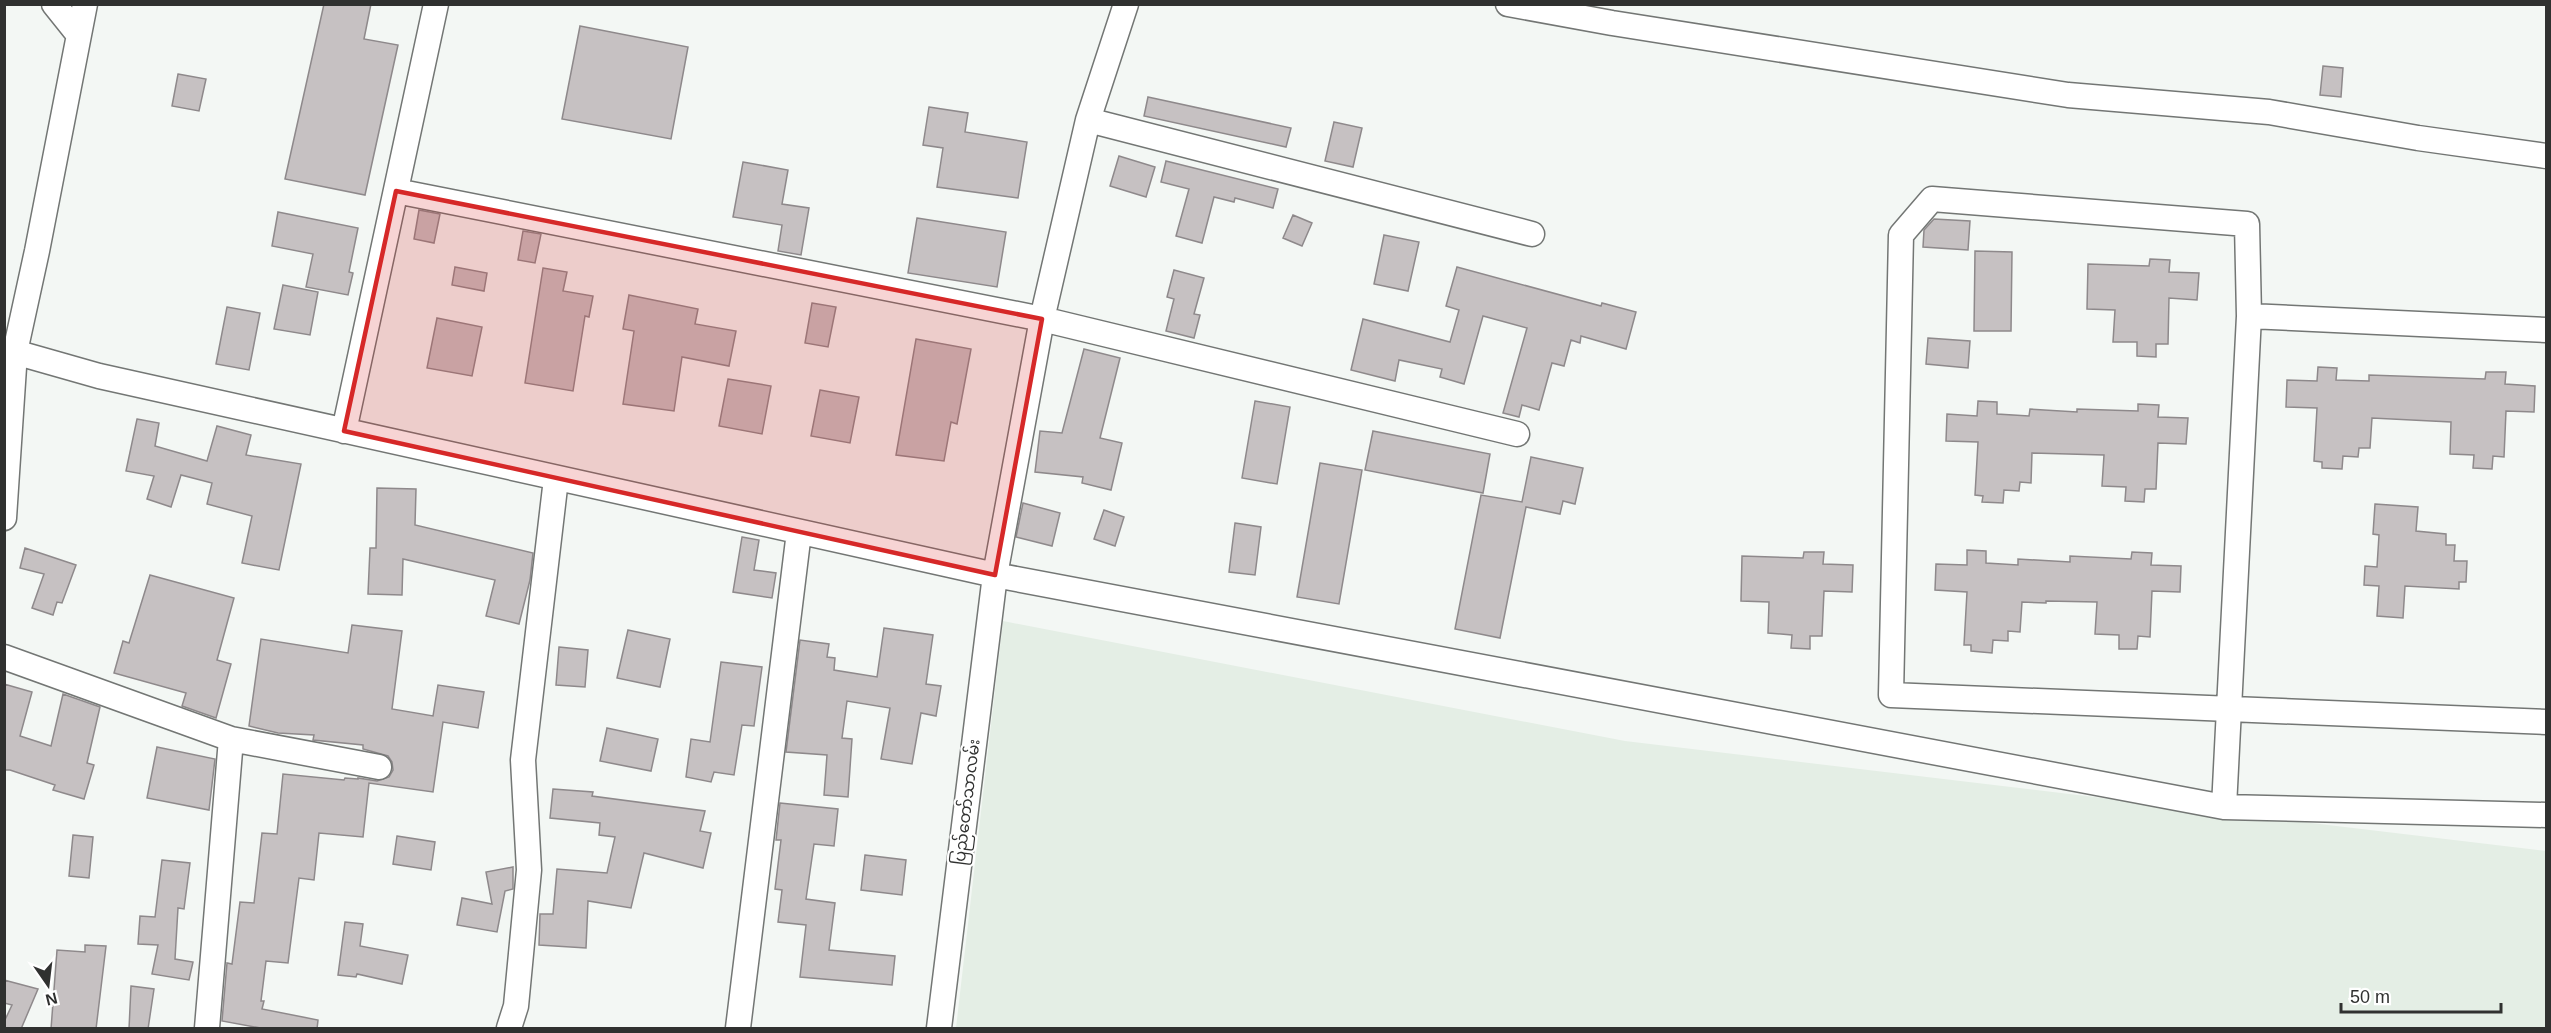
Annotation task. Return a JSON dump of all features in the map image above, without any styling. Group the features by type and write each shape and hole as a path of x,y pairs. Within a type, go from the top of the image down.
{"street":[{"path":"54,4 78,34"},
{"path":"4,518 10,351 37,251 85,4"},
{"path":"344,431 436,4"},
{"name":"ပြည်တော်သာလမ်း","path":"939,1029 994,575 1042,319 1088,120 1126,4"},
{"path":"1508,4 1616,14 2068,95 2269,112 2418,138 2547,156"},
{"path":"1088,120 1532,234"},
{"path":"396,191 1042,319 1517,434"},
{"path":"2224,807 2229,709 2249,316 2247,224 1932,199 1901,234 1891,695 2229,709 2547,722"},
{"path":"2249,316 2547,330"},
{"path":"10,351 99,376 994,575 2224,807 2547,815"},
{"path":"509,1029 516,1006 529,870 523,759 556,479"},
{"path":"738,1029 799,532"},
{"path":"4,657 231,739 379,766"},
{"path":"207,1029 231,739"}],"highlighted area":[{"path":"396,191 1042,319 995,575 344,431"}],"shaded area":[{"path":"1003,621 1625,741 2546,851 2546,1028 956,1028"}],"building":[{"path":"324,4 371,4 364,39 398,45 365,195 285,179"},
{"path":"580,26 688,47 671,139 562,119"},
{"path":"2323,66 2343,68 2341,97 2320,95"},
{"path":"178,74 206,79 199,111 172,106"},
{"path":"1148,97 1291,128 1286,147 1144,116"},
{"path":"929,107 968,113 965,132 1027,142 1018,198 937,187 943,148 923,145"},
{"path":"1334,122 1362,128 1353,167 1325,161"},
{"path":"1119,156 1155,167 1146,197 1110,186"},
{"path":"1166,161 1278,189 1273,208 1235,198 1234,202 1214,197 1202,243 1176,236 1189,189 1161,182"},
{"path":"743,162 788,170 782,204 809,208 801,255 778,251 782,225 733,217"},
{"path":"419,210 440,214 434,243 414,239"},
{"path":"278,212 358,228 349,272 353,273 348,295 306,287 313,254 272,246"},
{"path":"1293,215 1312,223 1302,246 1283,238"},
{"path":"917,218 1006,232 997,287 908,273"},
{"path":"1934,219 1970,221 1968,250 1923,247 1924,230"},
{"path":"523,231 541,234 535,263 518,260"},
{"path":"1384,235 1419,242 1408,291 1374,284"},
{"path":"1975,251 2012,252 2011,331 1974,331"},
{"path":"2150,259 2170,260 2169,272 2199,273 2197,300 2169,298 2168,344 2156,344 2156,357 2137,356 2137,342 2113,342 2115,310 2087,309 2088,264 2149,266"},
{"path":"455,267 487,273 484,291 452,285"},
{"path":"1457,267 1601,306 1602,303 1636,312 1626,349 1581,336 1580,343 1571,340 1564,366 1552,363 1539,410 1522,405 1519,417 1503,413 1527,328 1483,316 1464,384 1440,377 1442,369 1399,360 1395,381 1351,370 1363,319 1450,342 1459,310 1446,306"},
{"path":"543,268 567,272 563,291 593,296 589,317 585,316 573,391 525,383"},
{"path":"1174,270 1204,278 1194,314 1200,315 1194,338 1166,331 1174,299 1167,297"},
{"path":"283,285 318,292 310,335 274,329"},
{"path":"629,295 698,309 695,324 736,331 729,366 682,357 674,411 623,404 634,331 623,329"},
{"path":"812,303 836,307 828,347 805,343"},
{"path":"227,307 260,313 249,370 216,364"},
{"path":"437,318 482,327 472,376 427,368"},
{"path":"1928,338 1970,341 1968,368 1926,364"},
{"path":"916,339 971,349 957,424 951,422 944,461 896,455"},
{"path":"1084,349 1120,358 1100,438 1122,443 1111,490 1082,483 1083,477 1035,472 1040,431 1062,433"},
{"path":"2318,367 2337,368 2336,380 2369,381 2369,375 2485,379 2486,372 2506,372 2505,384 2535,386 2534,412 2506,411 2504,457 2493,456 2492,469 2473,468 2474,455 2450,454 2451,422 2372,418 2370,448 2359,448 2358,457 2343,456 2342,469 2322,468 2322,462 2314,461 2317,408 2286,407 2287,380 2317,381"},
{"path":"728,379 771,386 762,434 719,426"},
{"path":"820,390 859,397 850,443 811,436"},
{"path":"1255,401 1290,407 1277,484 1242,478"},
{"path":"1978,401 1997,402 1997,414 2029,416 2030,409 2077,412 2077,409 2138,411 2138,404 2159,405 2158,417 2188,418 2186,444 2158,443 2156,489 2145,489 2144,502 2125,501 2126,487 2102,486 2104,455 2032,453 2031,483 2020,482 2019,491 2004,490 2003,503 1982,502 1983,496 1975,495 1978,442 1946,441 1947,414 1977,416"},
{"path":"137,419 159,423 155,446 207,461 217,426 251,435 246,455 301,464 279,570 242,563 252,516 207,504 212,483 181,475 171,507 147,499 154,476 126,471"},
{"path":"1373,431 1490,454 1483,493 1365,470"},
{"path":"1531,457 1583,468 1575,504 1563,501 1560,514 1526,507 1500,638 1455,629 1481,495 1522,502"},
{"path":"1320,463 1362,470 1339,604 1297,597"},
{"path":"377,488 416,489 415,525 533,553 530,580 519,624 486,616 495,580 403,559 402,595 368,594 370,548 376,548"},
{"path":"1023,503 1060,513 1052,546 1016,537"},
{"path":"2375,504 2418,507 2416,531 2446,534 2446,545 2455,545 2454,561 2467,561 2466,582 2459,582 2459,589 2405,586 2403,618 2377,616 2379,586 2364,585 2365,566 2377,567 2379,535 2373,534"},
{"path":"1104,510 1124,517 1115,546 1094,539"},
{"path":"1235,523 1261,527 1255,575 1229,572"},
{"path":"742,537 759,540 754,570 776,573 772,598 733,592"},
{"path":"25,548 76,565 62,603 57,602 53,615 32,608 44,574 20,568"},
{"path":"1967,550 1986,551 1986,563 2018,565 2018,559 2070,562 2070,556 2131,559 2132,552 2152,553 2151,565 2181,566 2180,592 2152,591 2150,637 2138,636 2137,649 2119,649 2119,635 2095,634 2097,602 2046,601 2046,603 2022,602 2020,632 2008,631 2008,641 1993,640 1992,653 1971,651 1971,645 1964,645 1967,592 1935,590 1936,564 1967,565"},
{"path":"1804,552 1824,552 1823,564 1853,565 1852,592 1824,591 1822,636 1810,636 1810,649 1791,648 1792,635 1768,633 1769,602 1741,601 1742,556 1803,558"},
{"path":"150,575 234,598 217,660 231,664 216,718 182,706 186,693 114,673 123,641 129,643"},
{"path":"352,625 402,631 392,709 433,716 438,685 484,692 478,728 443,722 433,792 369,783 363,837 319,833 314,880 299,878 288,963 266,961 261,1001 264,1001 262,1009 318,1020 317,1029 266,1029 222,1021 227,963 232,964 240,902 254,903 262,833 277,834 283,774 377,781 389,777 393,770 388,756 363,749 363,745 313,740 314,735 278,733 249,726 261,639 348,653"},
{"path":"884,628 933,635 926,684 941,686 936,716 921,713 912,764 881,759 890,708 847,701 842,738 852,739 848,797 824,795 827,755 786,752 800,640 829,644 827,657 835,658 834,670 877,677"},
{"path":"628,630 670,639 660,687 617,678"},
{"path":"559,647 588,650 585,687 556,685"},
{"path":"721,662 762,667 754,726 742,725 734,775 714,772 711,782 686,777 691,739 710,742"},
{"path":"4,684 32,692 20,736 51,746 63,694 100,707 87,763 94,765 84,799 53,790 55,785 4,770"},
{"path":"607,728 658,739 651,771 600,761"},
{"path":"157,747 215,759 209,810 147,798"},
{"path":"553,789 593,792 592,796 705,811 700,831 711,833 703,868 644,853 631,908 588,901 586,948 539,945 540,914 553,914 557,869 607,873 615,837 599,835 600,823 550,818"},
{"path":"780,803 838,809 834,846 814,844 806,899 835,903 829,950 895,956 892,985 800,977 806,925 778,922 782,890 775,889 781,840 776,840"},
{"path":"73,835 93,837 89,878 69,876"},
{"path":"397,836 435,842 431,870 393,864"},
{"path":"865,855 906,860 902,895 861,890"},
{"path":"162,860 190,863 184,909 178,908 175,959 193,962 189,980 152,974 158,945 138,944 140,916 155,917"},
{"path":"513,867 513,889 505,891 497,932 457,925 462,898 492,904 486,872"},
{"path":"345,922 363,924 360,946 408,955 402,984 357,974 356,977 338,975"},
{"path":"85,945 106,946 96,1029 51,1029 57,950 85,952"},
{"path":"4,980 38,989 21,1029 4,1029 4,1022 12,1005 4,1003"},
{"path":"131,986 154,989 148,1029 129,1029"}]}
